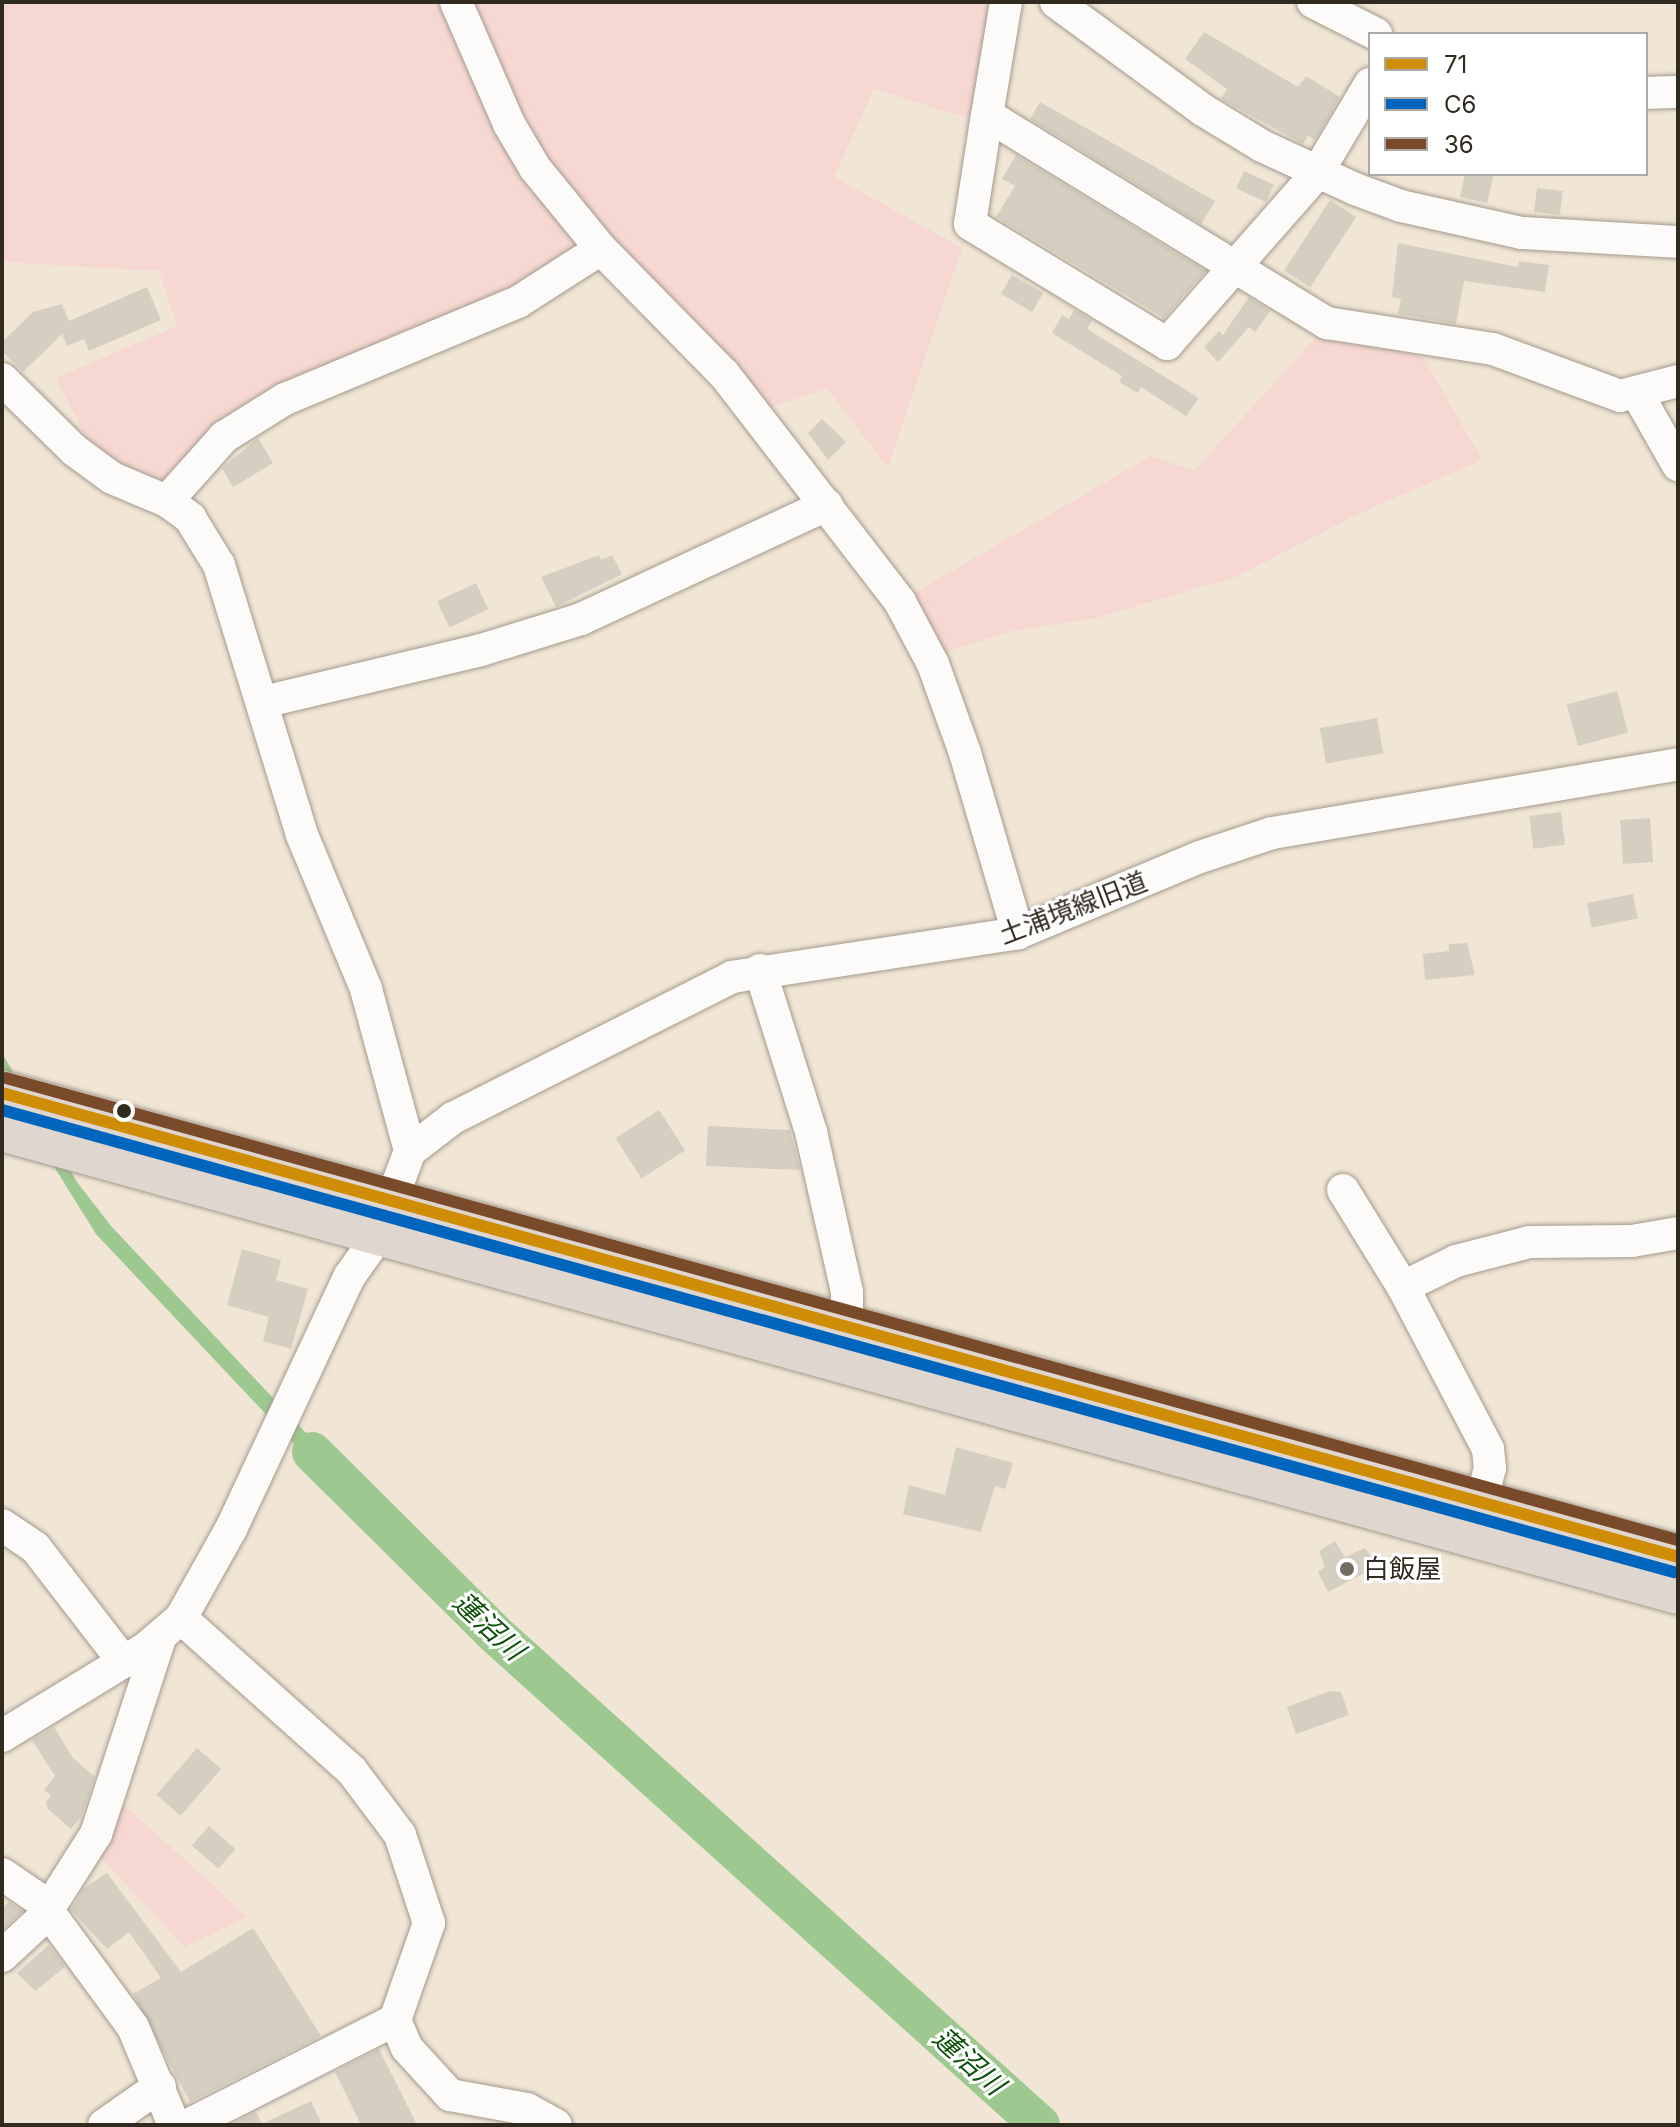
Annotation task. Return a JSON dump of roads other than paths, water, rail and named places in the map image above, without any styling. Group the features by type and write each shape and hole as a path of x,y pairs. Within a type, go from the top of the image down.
{"highway":[{"path":"2,1093 59,1108 385,1218 1678,1592"},
{"path":"2,1129 103,1157 847,1324 1678,1557"}],"street":[{"path":"456,2 521,145 601,249 724,374 900,602 933,664 965,753 1018,933"},
{"path":"1006,2 970,224 1167,344 1317,173 1368,87"},
{"path":"1056,2 1203,110 1317,173 1401,206 1461,221 1594,241 1678,242"},
{"path":"1313,2 1372,32"},
{"path":"987,115 1236,263 1327,323 1493,349 1620,396 1638,395 1678,381"},
{"path":"167,501 224,437 285,399 518,302 601,249"},
{"path":"2,379 74,450 112,478 167,501 190,518 219,565 302,835 366,989 410,1151 385,1218 349,1277 270,1447 170,1628 96,1834 47,1909 2,1956"},
{"path":"1638,395 1678,465"},
{"path":"263,702 481,650 581,619 827,505"},
{"name":"土浦境線旧道","path":"410,1151 453,1118 708,986 760,970 1018,933 1200,857 1272,833 1678,764"},
{"path":"760,970 811,1132 847,1292 847,1324"},
{"path":"1343,1190 1403,1287 1488,1449 1490,1468 1481,1501"},
{"path":"1403,1287 1456,1261 1530,1242 1632,1241 1678,1233"},
{"path":"2,1525 35,1547 123,1661"},
{"path":"2,1736 170,1628"},
{"path":"170,1628 352,1771 400,1835 429,1923 395,2020 407,2048 450,2095 499,2116 527,2109 556,2125"},
{"path":"2,1874 47,1909 133,2027 174,2125"},
{"path":"188,2125 395,2020"},
{"path":"104,2125 160,2086"}],"waterway":[{"name":"蓮沼川","path":"312,1452 494,1633 1040,2125"}],"place":[{"name":"白飯屋","path":"1347,1569"}]}
